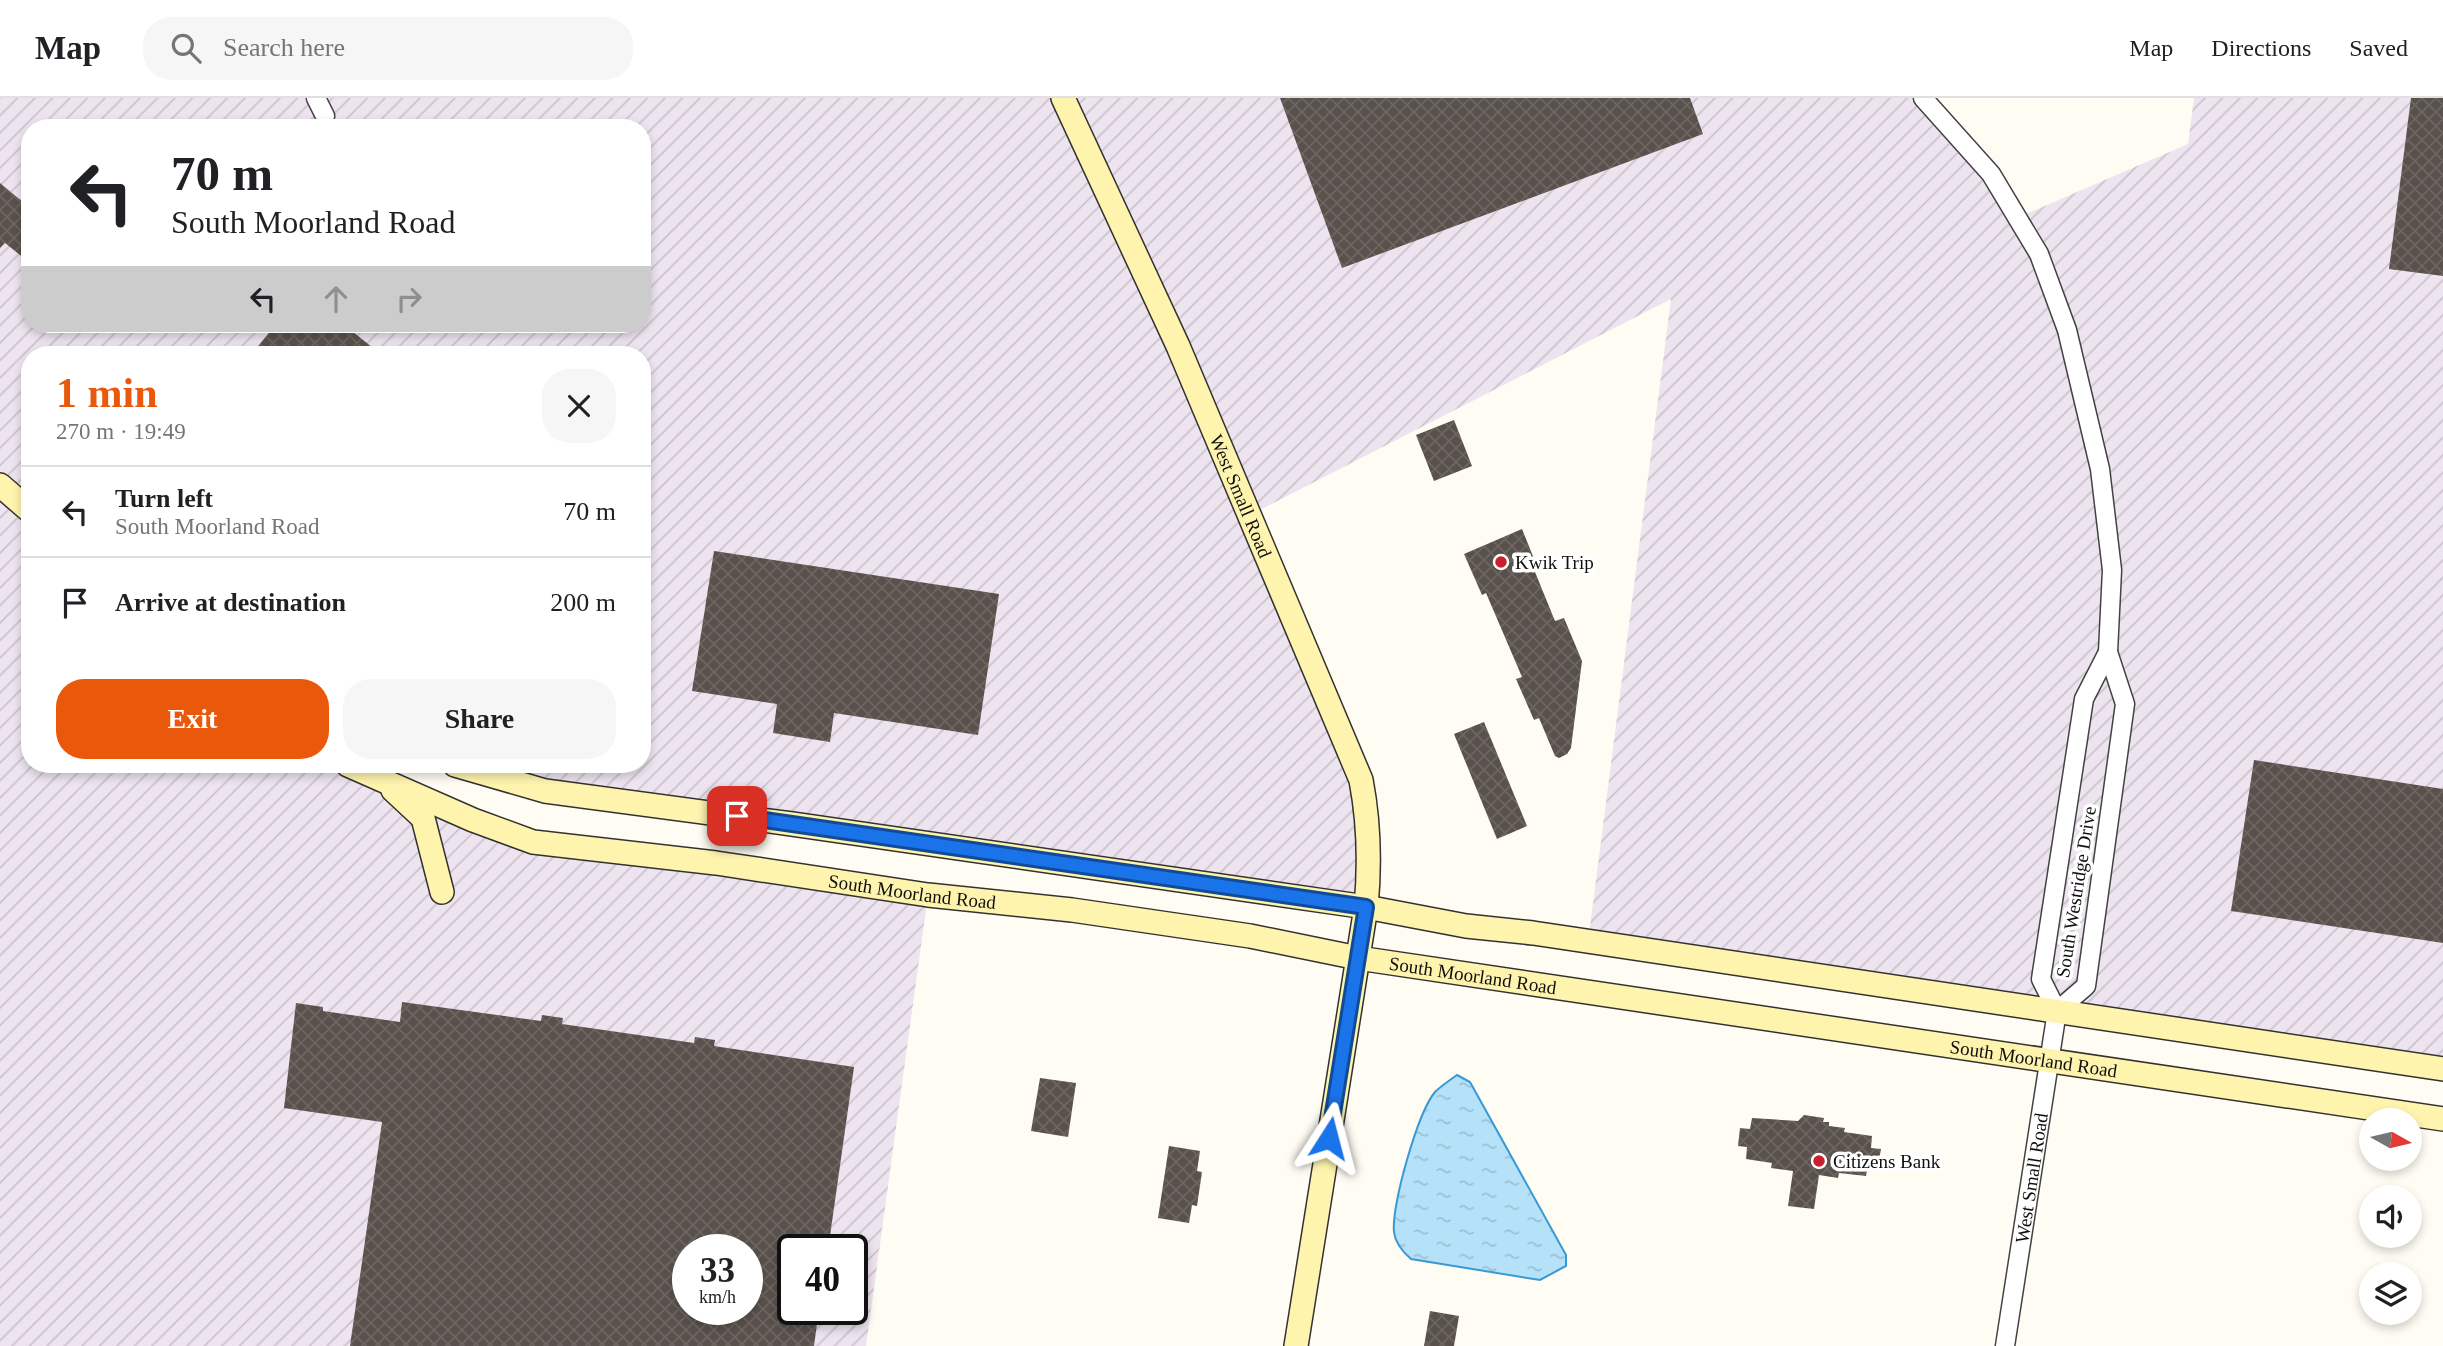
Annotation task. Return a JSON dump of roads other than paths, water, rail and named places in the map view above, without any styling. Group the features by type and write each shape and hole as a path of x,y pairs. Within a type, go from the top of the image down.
{"main road":[{"name":"West Small Road","path":"1063,98 1174,338 1357,766 1366,805 1369,876 1366,907 1296,1346"},
{"path":"0,485 21,503"},
{"name":"South Moorland Road","path":"367,773 472,820 533,842 716,863 928,894 1072,910 1250,936 1358,958 2443,1119"},
{"path":"483,773 545,791 1366,907 1466,926 1533,933 2443,1069"},
{"path":"381,779 423,818 442,892"}],"street":[{"path":"316,98 326,116"},
{"name":"South Westridge Drive","path":"1923,98 1991,174 2019,217 2054,292 2100,469 2108,519 2112,570 2108,652 2125,704 2086,986 2057,1011 2041,979 2084,699 2108,652"},
{"name":"West Small Road","path":"2005,1346 2057,1011"}],"water":[{"path":"1457,1075 1470,1082 1566,1255 1566,1266 1540,1280 1411,1259 1396,1240 1394,1219 1397,1202 1421,1119 1435,1092"}],"place":[{"name":"Kwik Trip","path":"1501,562"},
{"name":"Citizens Bank","path":"1819,1161"}]}
